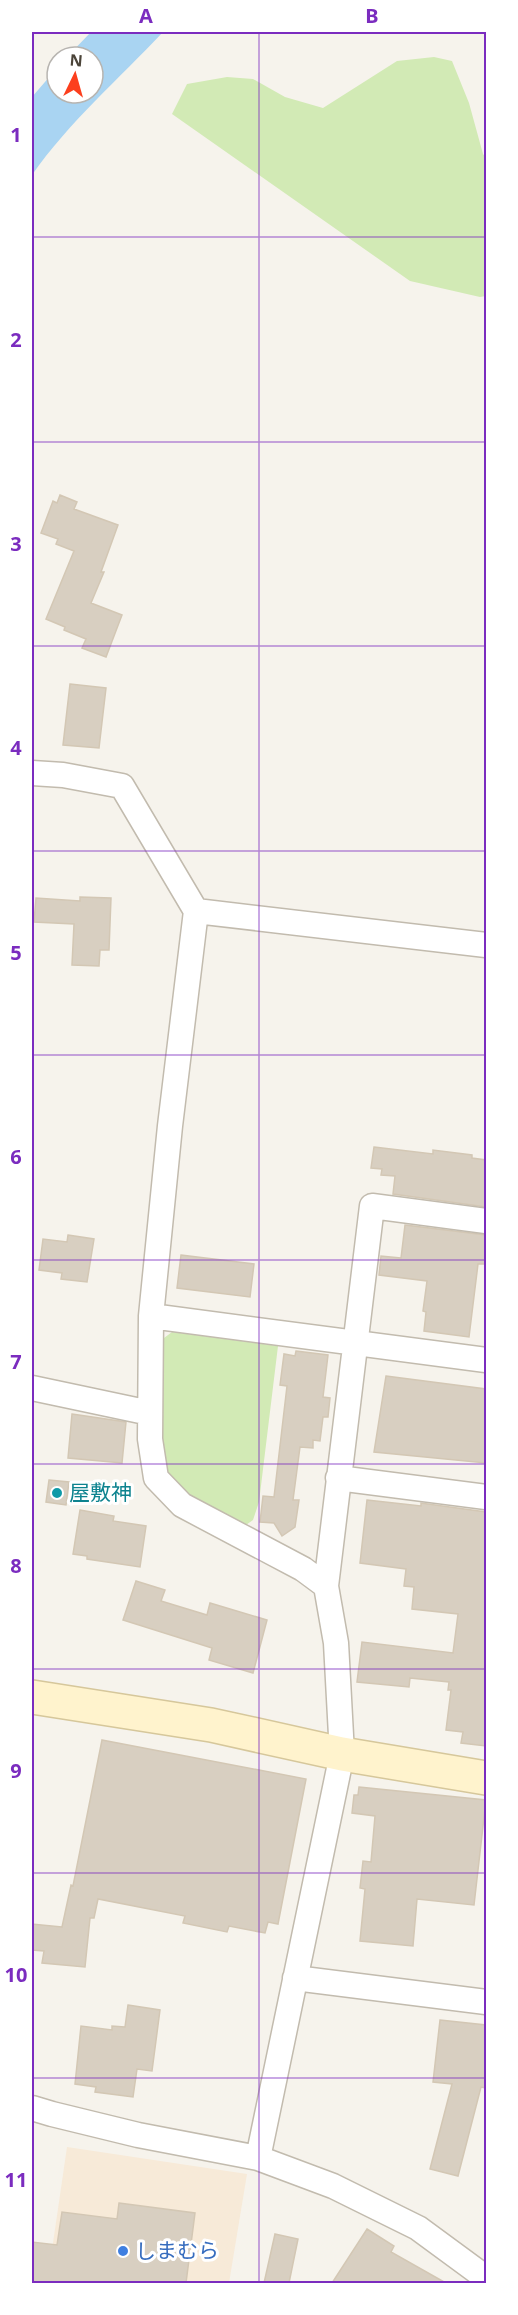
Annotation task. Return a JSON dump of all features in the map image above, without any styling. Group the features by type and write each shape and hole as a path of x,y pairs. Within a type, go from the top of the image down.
{"street":[{"path":"32,773 63,775 122,786 196,911 170,1126 151,1316 150,1439 156,1478 182,1505 303,1569 326,1586"},
{"path":"196,911 486,945"},
{"path":"258,2158 342,1754 336,1643 326,1586 372,1206 486,1221"},
{"path":"151,1316 486,1360"},
{"path":"32,1388 150,1413"},
{"path":"338,1478 486,1497"},
{"path":"32,1697 211,1725 342,1754 486,1778"},
{"path":"295,1978 486,2002"},
{"path":"32,2108 51,2115 138,2135 258,2158 333,2186 418,2228 486,2278"}],"shaded area":[{"path":"67,2147 247,2174 229,2283 47,2284"}],"green space":[{"path":"434,57 452,61 469,103 486,158 486,296 480,297 410,281 172,114 187,84 227,77 253,79 285,97 323,108 397,61"},
{"path":"172,1332 278,1346 259,1502 253,1520 246,1525 192,1499 161,1468 160,1349 164,1338"}],"water":[{"path":"91,32 163,32 105,91 105,45 79,45"},
{"path":"45,82 45,105 92,105 62,137 32,175 32,97"}],"building":[{"path":"60,495 77,502 74,509 118,525 101,572 104,572 91,603 122,615 106,657 82,648 86,639 46,619 74,551 56,544 58,539 41,533 53,501 57,503"},
{"path":"70,684 106,688 99,748 63,745"},
{"path":"80,897 111,898 109,950 100,950 99,966 72,965 74,924 34,922 36,898 80,901"},
{"path":"374,1147 433,1154 433,1150 472,1155 472,1158 486,1160 486,1207 393,1194 395,1176 381,1175 382,1169 371,1168"},
{"path":"405,1225 486,1235 485,1264 478,1264 469,1337 424,1331 426,1312 423,1311 427,1281 379,1275 381,1256 401,1258"},
{"path":"68,1235 94,1239 87,1282 61,1279 62,1273 39,1270 43,1239 67,1242"},
{"path":"181,1255 254,1264 250,1297 177,1288"},
{"path":"296,1351 328,1355 323,1397 330,1398 328,1417 323,1417 320,1441 313,1440 313,1448 300,1447 293,1500 299,1500 295,1527 282,1536 274,1523 260,1522 263,1496 274,1497 287,1386 280,1385 284,1354 295,1356"},
{"path":"386,1376 486,1389 486,1463 374,1452"},
{"path":"72,1414 126,1422 122,1463 68,1458"},
{"name":"屋敷神","path":"49,1480 69,1482 66,1505 46,1502"},
{"path":"367,1500 421,1506 421,1503 486,1512 486,1746 461,1743 463,1732 446,1730 451,1690 448,1690 449,1682 410,1678 409,1687 357,1682 362,1642 453,1653 458,1614 412,1609 414,1587 404,1586 406,1569 360,1563"},
{"path":"80,1510 114,1516 113,1521 146,1526 140,1567 87,1559 87,1556 73,1554"},
{"path":"136,1581 165,1590 161,1601 207,1615 210,1603 267,1620 253,1673 209,1660 212,1648 123,1620"},
{"path":"102,1740 306,1779 278,1924 268,1922 265,1933 229,1926 227,1932 183,1923 185,1916 98,1899 94,1918 90,1918 85,1967 42,1963 44,1951 32,1950 32,1924 62,1927 71,1885 73,1886"},
{"path":"359,1787 486,1800 474,1905 417,1899 413,1946 360,1941 365,1889 360,1888 363,1861 371,1862 375,1816 352,1813 354,1795 358,1795"},
{"path":"128,2005 160,2010 152,2071 137,2069 133,2097 95,2092 96,2087 75,2084 81,2026 112,2030 112,2026 125,2027"},
{"path":"440,2020 486,2025 486,2088 481,2087 458,2176 430,2169 452,2084 433,2082"},
{"name":"しまむら","path":"119,2203 195,2213 186,2283 32,2283 32,2242 57,2245 62,2212 117,2219"},
{"path":"367,2229 394,2246 391,2252 446,2283 332,2283"},
{"path":"275,2234 298,2239 289,2283 264,2283"}],"place":[{"name":"屋敷神","path":"57,1493"},
{"name":"しまむら","path":"123,2251"}]}
